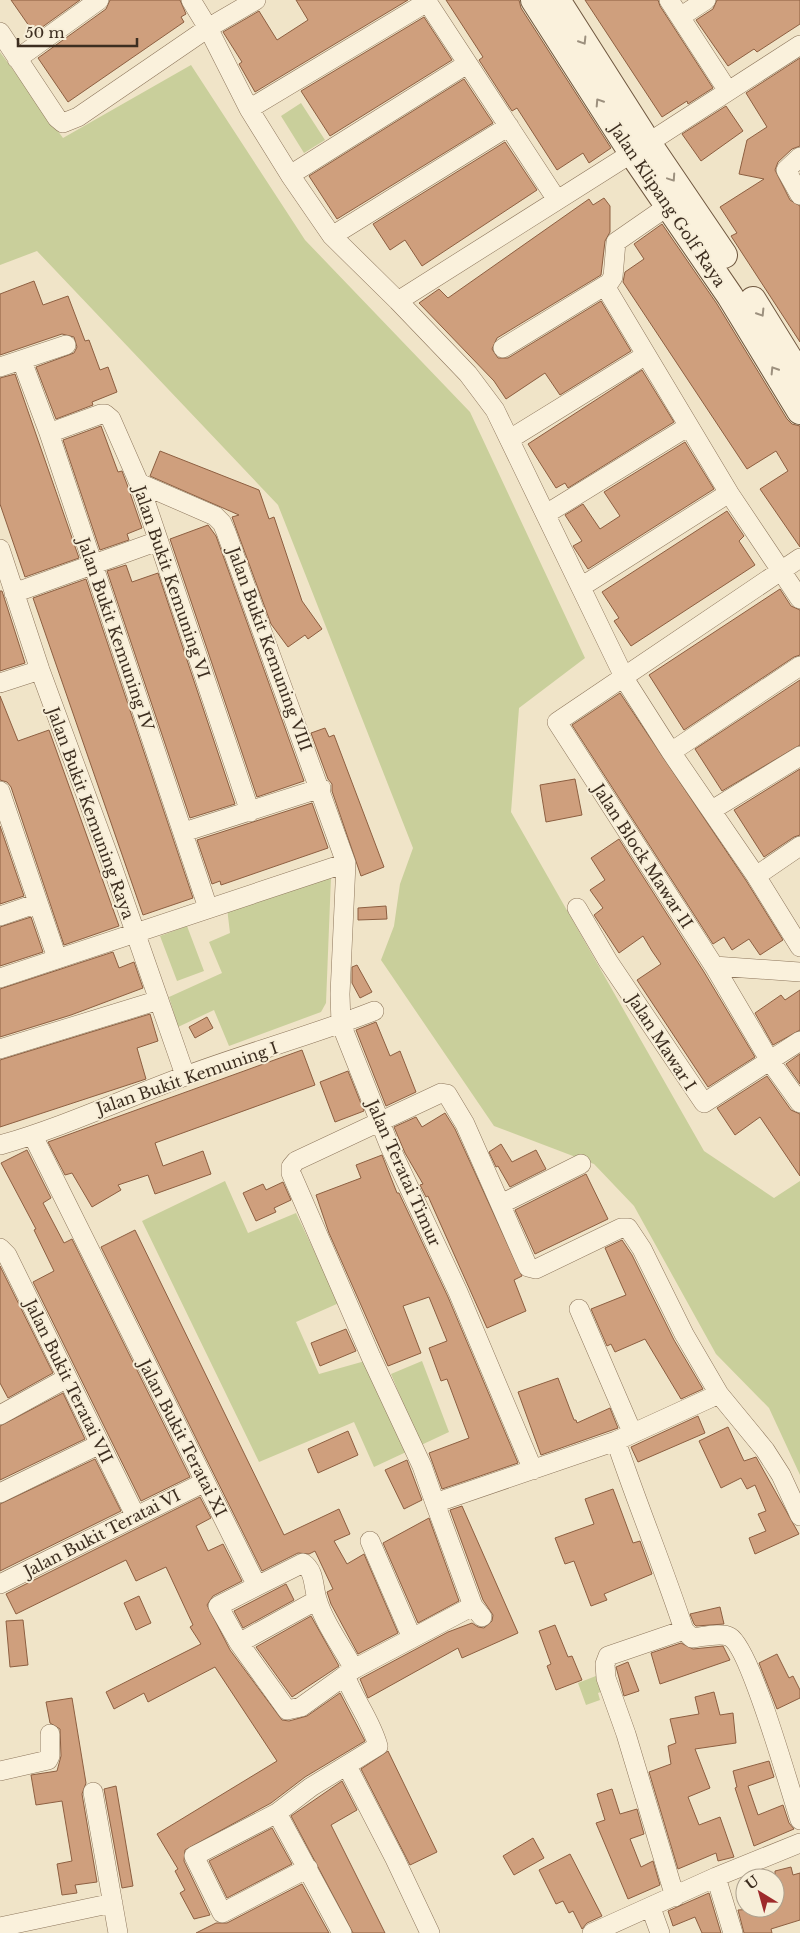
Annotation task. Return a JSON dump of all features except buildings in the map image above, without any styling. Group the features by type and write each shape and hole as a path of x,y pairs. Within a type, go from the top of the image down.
{"main road":[{"name":"Jalan Klipang Golf Raya","path":"534,0 640,148"},
{"name":"Jalan Klipang Golf Raya","path":"557,0 640,148 800,411"},
{"name":"Jalan Klipang Golf Raya","path":"682,216 800,376"}],"street":[{"path":"17,59 99,0"},
{"path":"191,0 208,28 249,109 290,175 332,236 468,374 495,410 624,676 671,752 712,810 799,944"},
{"path":"0,32 56,118 63,123 78,117 208,28 256,0"},
{"path":"669,0 728,91"},
{"path":"680,17 706,0"},
{"path":"249,109 426,1 557,200"},
{"path":"398,301 800,45"},
{"path":"290,175 467,64"},
{"path":"332,236 509,126"},
{"path":"800,157 786,170 800,195"},
{"path":"503,348 605,286 613,278 616,242 682,216"},
{"path":"605,286 729,493 800,599"},
{"path":"0,367 66,345"},
{"path":"510,439 646,355"},
{"name":"Jalan Bukit Kemuning IV","path":"22,361 49,433 208,908"},
{"name":"Jalan Bukit Kemuning VI","path":"49,433 95,416 108,416 119,435 139,483 250,812"},
{"path":"546,514 689,426"},
{"name":"Jalan Bukit Kemuning VIII","path":"139,483 215,516 222,523 321,788 346,863"},
{"path":"581,587 729,493"},
{"path":"14,592 158,541"},
{"name":"Jalan Bukit Kemuning Raya","path":"0,549 40,670 186,1076"},
{"path":"624,676 800,558"},
{"path":"671,752 800,666"},
{"path":"0,683 40,670"},
{"name":"Jalan Block Mawar II","path":"624,676 557,722 714,966 770,1061 800,1103"},
{"path":"712,810 800,756"},
{"path":"184,832 321,788"},
{"path":"0,791 56,958"},
{"path":"756,876 800,846"},
{"path":"0,978 346,863"},
{"name":"Jalan Teratai Timur","path":"346,863 340,994 341,1024 380,1122 458,1292 533,1470"},
{"path":"0,916 38,903"},
{"name":"Jalan Mawar I","path":"577,908 614,969 704,1103 800,1042"},
{"path":"714,966 800,972"},
{"path":"0,1049 159,1000"},
{"name":"Jalan Bukit Kemuning I","path":"0,1145 32,1136 186,1076 341,1024 374,1011"},
{"path":"308,1868 222,1913 194,1856 277,1813 311,1787 378,1746 372,1726 355,1699 349,1672 317,1600 312,1572 303,1563 218,1606 239,1643 287,1710 301,1707 349,1672 412,1638 477,1612 422,1466 371,1357 291,1169 296,1161 442,1093 447,1094 465,1124 525,1263 536,1269 621,1228 630,1230 642,1249 684,1334 719,1394 765,1450 781,1475 800,1516"},
{"name":"Jalan Bukit Teratai XI","path":"32,1136 257,1586"},
{"path":"501,1204 581,1164"},
{"name":"Jalan Bukit Teratai VII","path":"0,1248 7,1255 135,1515"},
{"path":"578,1309 632,1432"},
{"path":"1,1412 67,1378"},
{"path":"435,1503 616,1441 632,1432 719,1394"},
{"path":"616,1441 662,1561 684,1630 692,1638 724,1634 732,1638 737,1645 746,1661 775,1737 800,1820"},
{"path":"0,1493 100,1444"},
{"name":"Jalan Bukit Teratai VI","path":"0,1584 135,1515 205,1482"},
{"path":"370,1541 412,1638"},
{"path":"239,1643 317,1600"},
{"path":"675,1897 626,1734 606,1678 605,1664 608,1656 684,1630"},
{"path":"0,1771 48,1760 50,1756 50,1734"},
{"path":"347,1766 395,1859 430,1933"},
{"path":"92,1792 118,1933"},
{"path":"277,1813 342,1933"},
{"path":"600,1931 716,1877 800,1843"},
{"path":"716,1877 733,1933"},
{"path":"0,1927 112,1903"},
{"path":"651,1908 660,1933"}],"green space":[{"path":"0,52 63,138 191,65 305,240 470,412 585,658 519,708 511,812 704,1151 774,1198 800,1181 800,1475 769,1408 716,1354 634,1206 594,1164 494,1126 381,960 394,926 400,884 413,848 278,505 37,251 0,265"},
{"path":"301,103 325,140 304,153 281,116"},
{"path":"331,877 326,1003 321,1012 229,1046 214,1010 178,1027 169,997 222,973 209,942 230,933 227,908"},
{"path":"187,926 204,971 177,981 160,936"},
{"path":"225,1181 248,1233 296,1213 339,1303 296,1322 319,1374 365,1361 388,1415 405,1408 391,1374 422,1361 449,1432 374,1467 354,1422 259,1462 142,1221"},
{"path":"601,1674 606,1690 598,1693 600,1700 586,1705 578,1683"}]}
